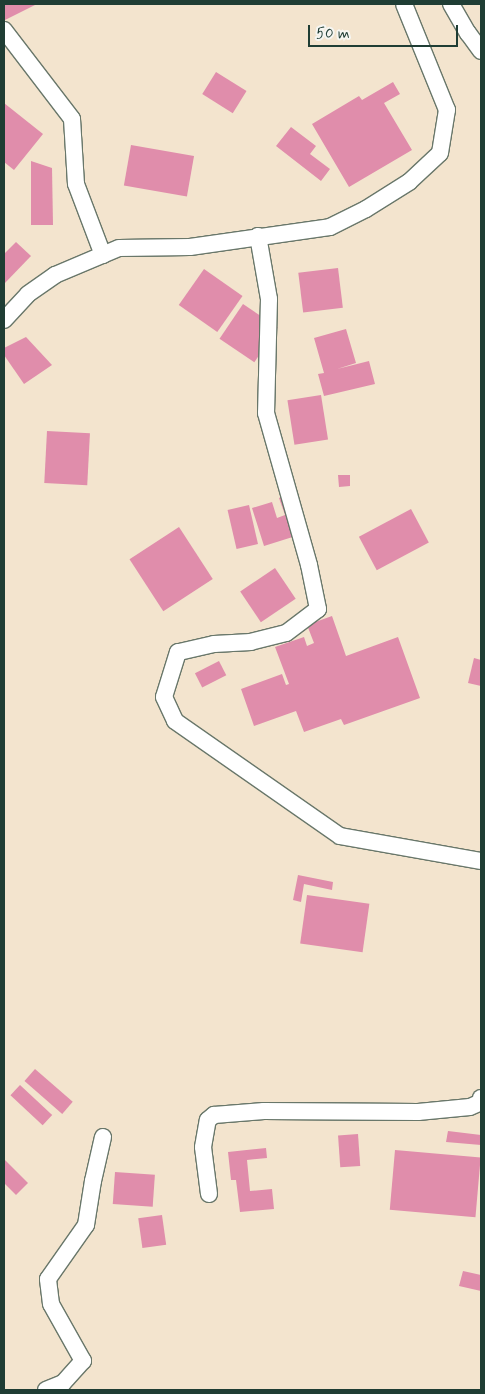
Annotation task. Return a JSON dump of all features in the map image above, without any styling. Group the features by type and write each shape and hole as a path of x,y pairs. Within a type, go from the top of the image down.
{"street":[{"path":"4,320 28,294 55,274 119,248 190,247 258,236 287,235 330,227 366,209 409,182 440,153 447,110 404,4"},
{"path":"452,4 468,33 481,51"},
{"path":"4,30 72,119 76,184 103,255"},
{"path":"258,236 269,299 266,413 309,565 318,609 286,633 251,642 214,644 178,652 164,696 175,721 340,836 481,861"},
{"path":"209,1194 203,1147 208,1120 214,1115 264,1111 418,1112 470,1107 481,1102 481,1098"},
{"path":"46,1390 63,1384 83,1361 51,1304 48,1279 86,1225 103,1137"}],"building":[{"path":"4,4 35,4 35,5 5,20"},
{"path":"216,72 247,91 233,113 202,94"},
{"path":"393,82 400,94 384,103 412,150 349,187 312,124 359,96 362,100"},
{"path":"4,103 43,134 14,170 4,162"},
{"path":"291,127 316,146 310,154 330,169 321,181 276,146"},
{"path":"131,145 194,156 187,196 124,185"},
{"path":"31,161 52,168 53,225 31,225"},
{"path":"16,242 31,256 4,284 4,254"},
{"path":"338,268 343,308 303,313 298,273"},
{"path":"204,269 243,296 217,332 179,305"},
{"path":"243,304 278,327 254,362 220,339"},
{"path":"346,329 356,363 337,369 369,361 375,384 324,396 318,374 324,373 314,338"},
{"path":"26,337 52,365 24,384 4,355 4,348"},
{"path":"321,395 328,439 294,445 287,400"},
{"path":"47,431 90,433 87,485 44,483"},
{"path":"338,475 350,475 350,486 339,487"},
{"path":"286,495 299,535 264,546 252,508 272,502 277,518 285,515 279,498"},
{"path":"249,505 258,544 237,549 228,510"},
{"path":"411,509 429,543 377,570 359,537"},
{"path":"179,527 213,579 163,611 130,559"},
{"path":"275,568 296,599 261,622 240,591"},
{"path":"332,616 346,656 398,637 420,698 344,725 341,719 304,732 296,711 254,726 241,689 282,674 286,685 289,684 275,647 304,637 307,646 314,643 307,625"},
{"path":"474,658 481,660 481,686 468,683"},
{"path":"219,661 226,675 202,688 195,673"},
{"path":"298,875 333,882 332,890 304,884 301,902 293,900"},
{"path":"307,895 369,904 363,952 300,944"},
{"path":"35,1069 73,1102 62,1114 25,1081"},
{"path":"20,1085 52,1115 43,1125 10,1095"},
{"path":"448,1131 481,1135 481,1145 446,1142"},
{"path":"358,1134 360,1166 340,1167 338,1135"},
{"path":"266,1148 267,1158 247,1160 250,1191 272,1189 274,1209 240,1212 236,1180 231,1180 228,1152"},
{"path":"395,1150 481,1157 475,1217 390,1210"},
{"path":"4,1159 28,1183 16,1195 4,1183"},
{"path":"115,1172 155,1175 153,1207 113,1204"},
{"path":"162,1215 166,1245 142,1248 138,1218"},
{"path":"463,1271 481,1275 481,1291 459,1286"}]}
